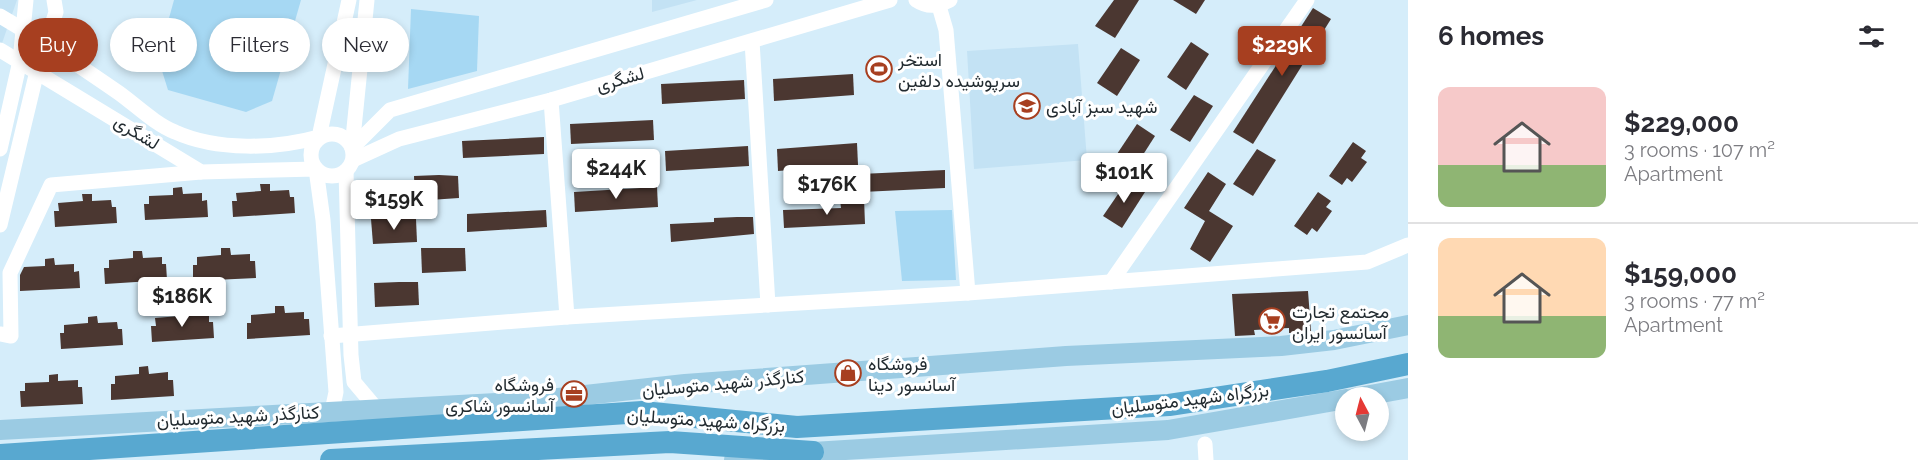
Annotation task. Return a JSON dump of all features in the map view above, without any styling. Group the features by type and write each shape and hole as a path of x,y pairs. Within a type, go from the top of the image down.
{"highway":[{"name":"بزرگراه شهید متوسلیان","path":"0,455 642,412 797,427 1146,407 1327,381 1408,364"},
{"name":"بزرگراه شهید متوسلیان","path":"332,460 670,442 813,452"}],"main road":[{"name":"کنارگذر شهید متوسلیان","path":"0,430 531,401 685,384 1043,358 1281,346 1334,340 1408,325"},
{"path":"1389,392 1405,389"},
{"path":"531,401 627,413"},
{"path":"734,460 813,452 1168,430 1335,401"}],"street":[{"path":"24,18 26,0"},
{"path":"54,0 56,12 54,18"},
{"path":"332,411 336,393 323,220 311,149 319,137 349,0"},
{"path":"0,334 11,336 10,273 51,185 201,172 315,169 327,176 334,176 350,160 367,0"},
{"name":"لشگری","path":"350,160 390,110 766,0"},
{"name":"لشگری","path":"350,160 399,139 551,100 890,0"},
{"path":"916,0 929,6 944,3 968,293"},
{"path":"1111,282 1307,0"},
{"name":"لشگری","path":"0,16 18,27"},
{"path":"752,41 768,305"},
{"name":"لشگری","path":"0,50 18,60"},
{"path":"0,149 18,70"},
{"path":"0,225 37,72"},
{"name":"لشگری","path":"39,72 201,172"},
{"name":"لشگری","path":"88,72 175,132 213,143 261,145 299,143 319,137"},
{"path":"551,100 567,317"},
{"path":"319,137 325,134 339,134 349,142 351,335 354,382 376,408"},
{"path":"332,336 567,317 968,293 1367,262 1408,245"},
{"path":"1205,444 1206,460"}],"shaded area":[{"path":"0,0 17,0 0,49"},
{"path":"174,0 301,0 296,18 209,18 209,72 280,72 272,101 246,112 168,90 162,72 197,72 197,18 169,18"},
{"path":"652,0 697,0 652,12"},
{"path":"411,9 479,16 477,71 408,89"},
{"name":"شهید سبز آبادی","path":"1078,44 1087,160 974,169 967,51"},
{"path":"952,210 956,280 902,281 895,211"}],"building":[{"path":"1114,0 1139,0 1115,38 1095,26"},
{"path":"1173,0 1205,0 1196,14"},
{"path":"1313,8 1331,19 1253,144 1233,132"},
{"path":"1191,42 1209,54 1186,90 1167,77"},
{"path":"1121,48 1140,60 1117,96 1097,83"},
{"path":"853,74 854,95 774,101 773,79"},
{"path":"744,80 745,99 662,104 661,84"},
{"path":"1194,95 1213,106 1190,142 1170,130"},
{"path":"653,120 654,140 571,144 570,124"},
{"path":"1137,124 1155,136 1132,172 1113,160"},
{"path":"544,137 544,154 463,158 462,141"},
{"path":"1353,142 1366,151 1361,158 1367,162 1352,182 1347,178 1342,185 1329,176"},
{"path":"857,143 858,165 778,171 777,149"},
{"path":"748,146 749,166 666,171 665,151"},
{"path":"1257,149 1276,160 1253,196 1233,184"},
{"path":"945,170 945,188 862,192 861,174"},
{"path":"1208,172 1226,184 1209,211 1233,226 1210,262 1190,249 1205,221 1184,208"},
{"path":"414,176 458,176 459,198 415,201"},
{"path":"1127,181 1145,192 1122,228 1103,216"},
{"path":"260,184 270,184 270,191 289,190 290,197 294,197 295,213 233,217 232,201 237,201 236,193 261,191"},
{"path":"182,187 183,194 202,193 202,201 207,200 208,217 145,220 144,204 149,204 149,196 173,195 173,188"},
{"path":"657,187 658,207 575,212 574,192"},
{"path":"1318,192 1331,201 1326,207 1332,211 1317,232 1312,228 1307,235 1294,226"},
{"path":"82,194 92,194 92,201 111,200 112,207 116,207 117,223 55,227 54,211 59,211 58,203 83,201"},
{"path":"864,198 865,224 784,228 783,210 841,208 840,200"},
{"path":"546,210 547,227 467,232 467,214"},
{"path":"753,217 754,234 671,242 670,224 714,222 714,218"},
{"path":"371,219 416,219 417,242 373,244"},
{"path":"221,248 230,248 231,255 250,254 250,261 255,261 256,278 193,281 193,265 197,265 197,257 221,255"},
{"path":"421,248 465,248 466,271 422,273"},
{"path":"133,251 142,251 143,258 162,257 162,264 166,264 167,280 105,284 104,268 109,268 109,260 133,258"},
{"path":"54,258 55,265 74,264 74,272 79,271 80,288 20,291 20,275 24,267 45,266 45,259"},
{"path":"418,282 419,305 375,307 374,283"},
{"name":"مجتمع تجارت آسانسور ایران","path":"1308,291 1311,331 1289,333 1289,328 1254,330 1255,335 1235,336 1232,294"},
{"path":"275,306 284,306 285,313 304,312 304,319 309,319 310,335 247,339 247,323 251,323 251,315 275,313"},
{"path":"179,309 189,309 189,316 209,315 209,322 213,322 214,338 152,342 151,326 156,326 155,318 180,316"},
{"path":"97,316 98,323 117,322 118,329 122,329 123,345 61,349 60,333 64,333 64,325 88,323 88,317"},
{"path":"148,366 149,374 168,372 168,380 173,380 174,396 111,400 111,384 115,384 115,376 139,374 139,367"},
{"path":"58,374 58,381 78,380 78,387 82,387 83,404 21,407 20,391 25,391 25,383 49,382 49,375"}],"place":[{"name":"استخر سرپوشیده دلفین","path":"879,69"},
{"name":"شهید سبز آبادی","path":"1027,106"},
{"name":"مجتمع تجارت آسانسور ایران","path":"1272,321"},
{"name":"فروشگاه آسانسور دینا","path":"848,373"},
{"name":"فروشگاه آسانسور شاکری","path":"574,394"}]}
